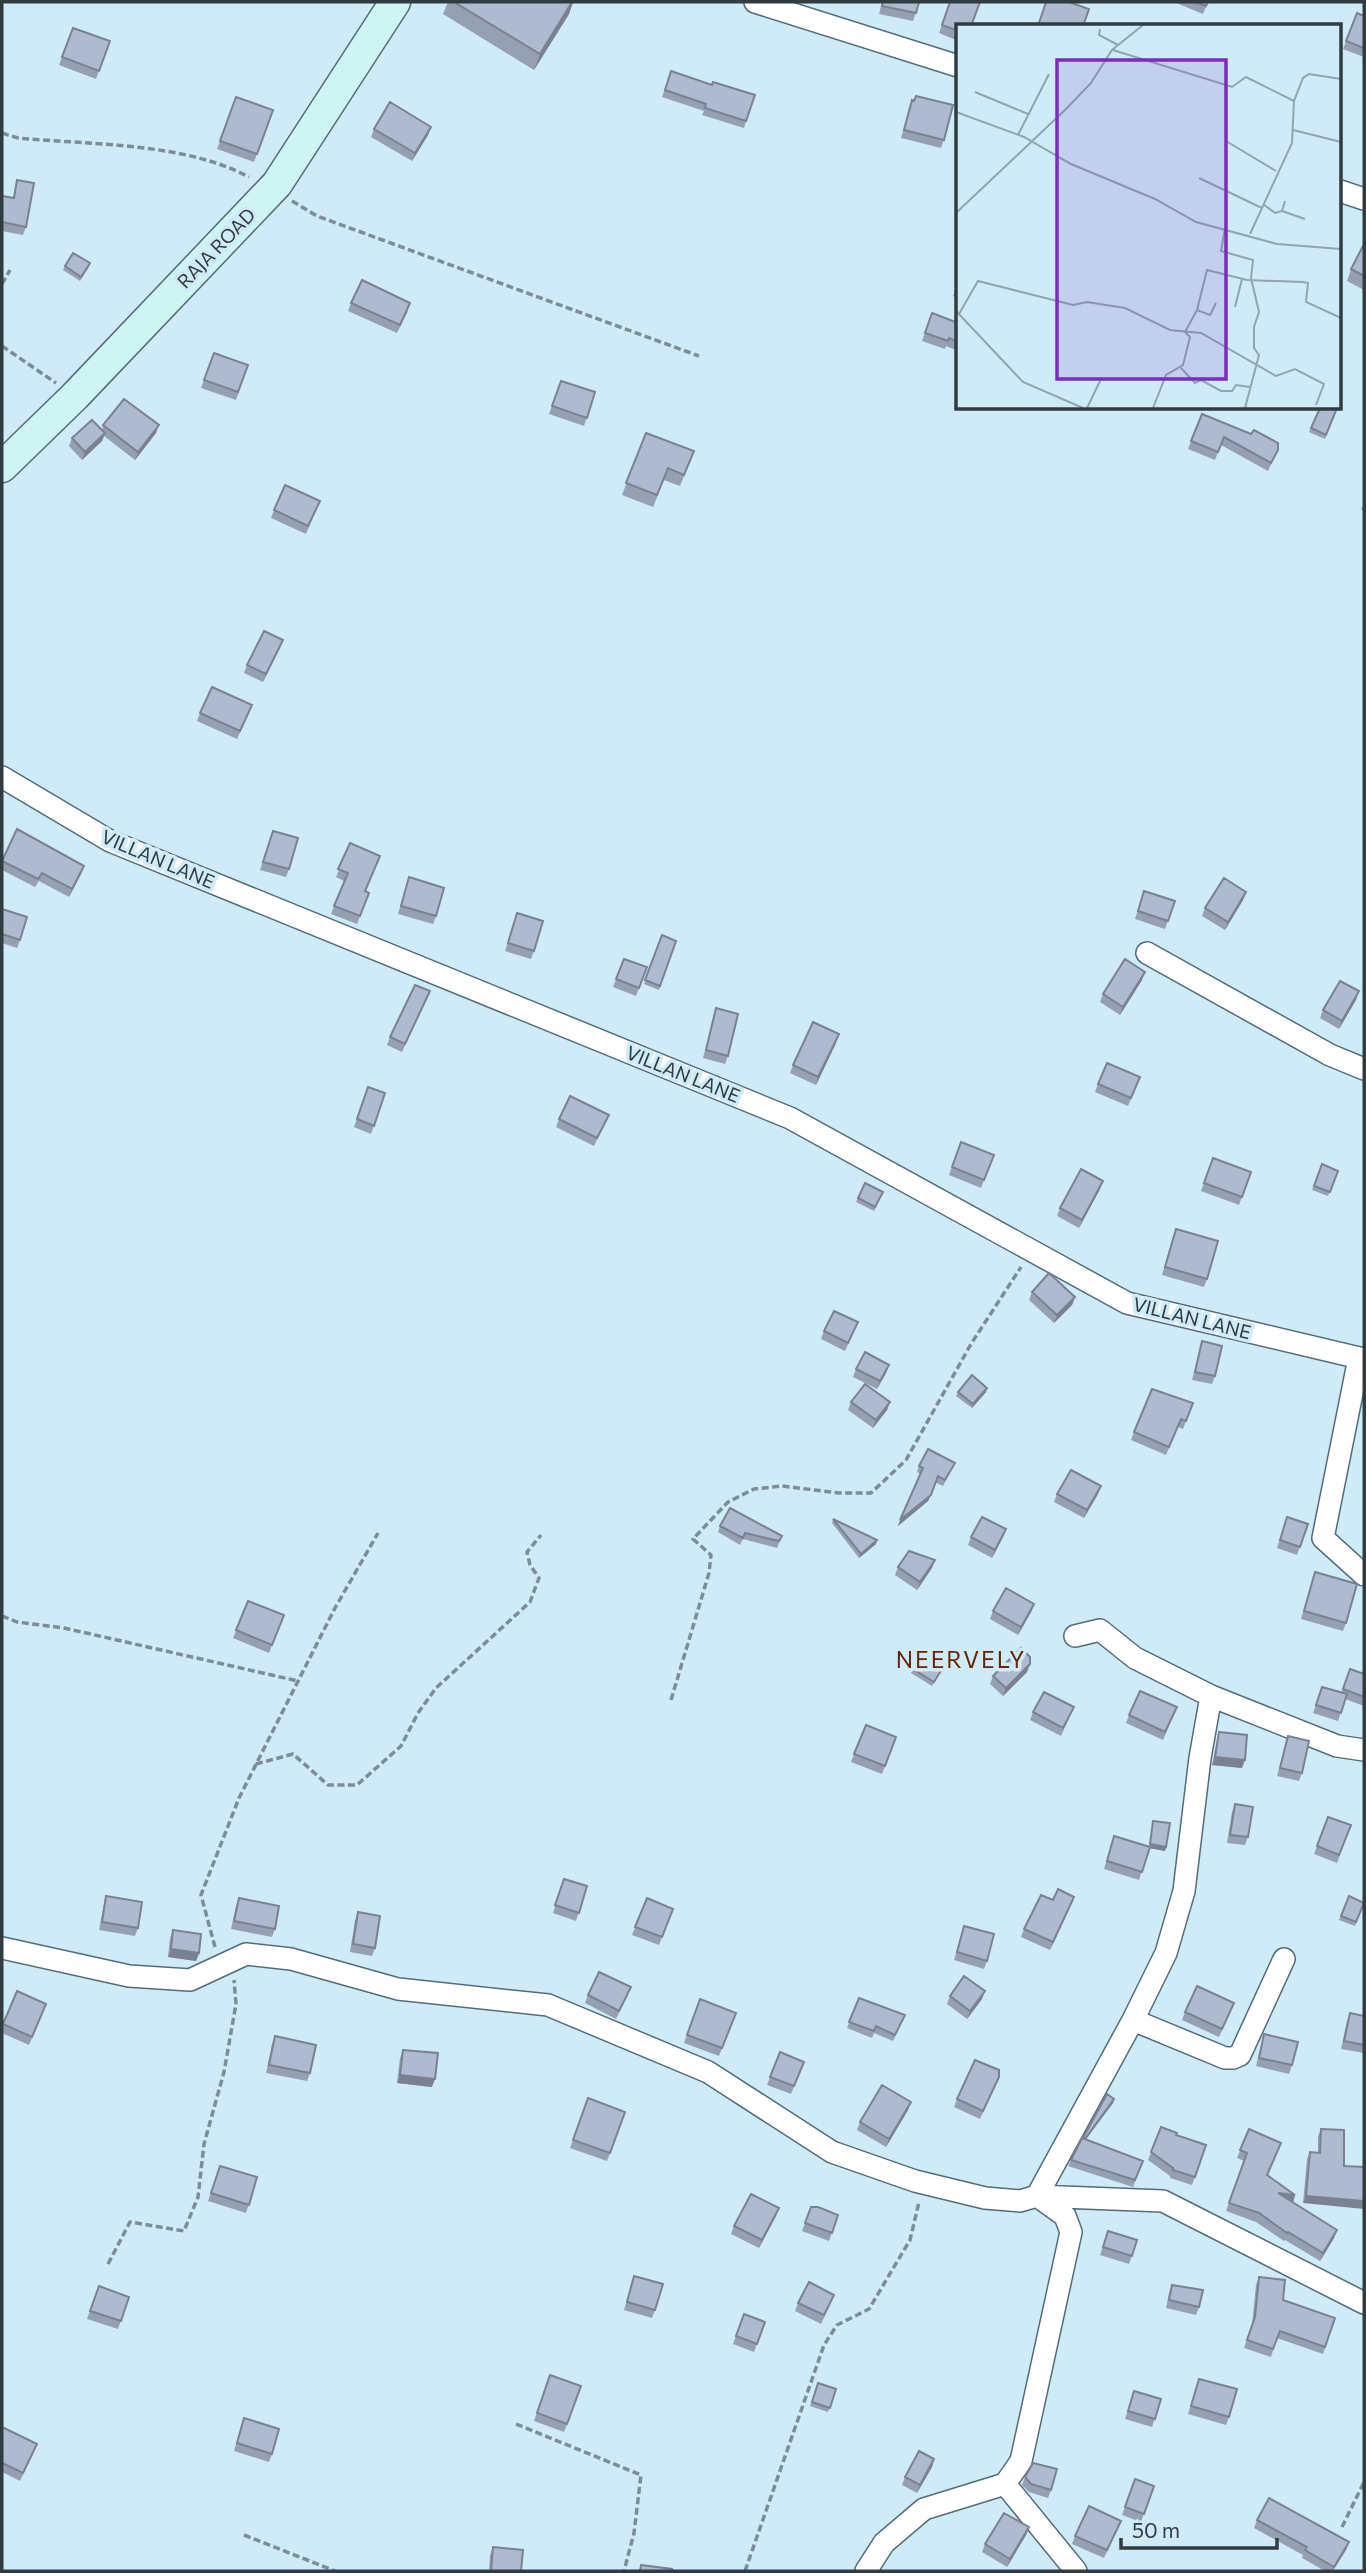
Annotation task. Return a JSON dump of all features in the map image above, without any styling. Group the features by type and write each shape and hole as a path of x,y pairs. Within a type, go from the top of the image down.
{"street":[{"name":"RAJA ROAD","path":"2,467 75,396 272,189 395,2"},
{"path":"755,2 956,65"},
{"path":"1342,192 1364,200"},
{"name":"VILLAN LANE","path":"2,777 110,841 790,1118 1127,1303 1362,1358"},
{"path":"1146,953 1330,1055 1364,1069"},
{"path":"1362,1358 1322,1538 1364,1575"},
{"path":"1075,1636 1100,1630 1135,1658 1211,1696 1337,1746 1364,1749"},
{"path":"1037,2196 1166,1954 1184,1891 1200,1759 1211,1696"},
{"path":"2,1948 129,1976 190,1980 247,1954 291,1959 398,1989 548,2005 708,2073 832,2152 920,2182 985,2198 1020,2202 1037,2196 1163,2202 1364,2303"},
{"path":"1133,2020 1225,2058 1233,2058 1240,2055 1284,1959"},
{"path":"866,2571 884,2543 924,2509 1005,2484 1021,2461 1071,2232 1065,2216 1037,2196"},
{"path":"1005,2484 1076,2571"}],"path":[{"path":"2,134 18,138 145,149 184,156 240,172 317,216 699,356"},
{"path":"2,284 10,270"},
{"path":"2,346 75,396"},
{"path":"671,1700 709,1573 711,1555 693,1539 728,1502 754,1489 782,1486 839,1493 871,1493 906,1460 971,1345 1030,1250"},
{"path":"108,2264 131,2222 184,2231 198,2197 204,2144 224,2073 236,2004 227,1963 201,1895 239,1798 335,1608 378,1533"},
{"path":"256,1764 293,1754 328,1785 357,1785 401,1746 418,1713 436,1688 530,1602 538,1578 530,1565 527,1552 541,1535"},
{"path":"2,1616 17,1622 64,1628 298,1681"},
{"path":"745,2571 824,2345 837,2325 869,2309 910,2240 919,2205 920,2182"},
{"path":"516,2424 641,2475 634,2533 624,2571"},
{"path":"1342,2528 1364,2482"},
{"path":"244,2535 335,2571"}],"building":[{"path":"454,2 572,2 540,54"},
{"path":"883,2 919,2 916,13 882,6"},
{"path":"950,2 980,2 972,24 956,24 956,30 942,25"},
{"path":"1046,2 1069,2 1089,9 1084,24 1039,24"},
{"path":"1357,13 1364,16 1364,48 1346,41"},
{"path":"73,28 110,41 99,71 62,57"},
{"path":"671,71 712,85 713,82 755,95 746,121 705,108 706,104 665,90"},
{"path":"916,96 953,105 944,140 904,130 912,100 914,101"},
{"path":"236,97 273,110 257,154 220,141"},
{"path":"390,102 431,127 415,153 374,129"},
{"path":"17,180 34,183 26,227 2,222 2,196 14,198"},
{"path":"1364,244 1364,276 1351,269"},
{"path":"73,253 90,263 81,277 65,266"},
{"path":"362,280 410,303 400,325 351,303"},
{"path":"932,313 956,322 956,341 925,333"},
{"path":"214,353 248,365 238,392 204,380"},
{"path":"561,381 595,392 587,418 552,406"},
{"path":"124,399 159,425 138,452 103,425"},
{"path":"1319,410 1336,410 1326,435 1311,428"},
{"path":"1202,414 1251,434 1254,430 1278,443 1278,450 1271,463 1224,437 1218,452 1191,441"},
{"path":"92,420 105,433 85,452 72,438"},
{"path":"646,433 694,451 684,475 668,468 657,495 626,483"},
{"path":"285,485 320,501 308,526 274,510"},
{"path":"264,631 283,640 266,674 247,665"},
{"path":"212,687 252,705 240,731 200,713"},
{"path":"17,829 84,866 72,889 42,873 38,879 2,861"},
{"path":"273,831 298,838 289,869 263,862"},
{"path":"350,843 380,856 365,891 369,893 360,916 334,906 348,873 338,869"},
{"path":"409,877 444,888 436,916 401,906"},
{"path":"1224,878 1246,892 1228,922 1205,908"},
{"path":"1144,891 1175,901 1168,921 1138,911"},
{"path":"2,909 27,917 20,940 2,934"},
{"path":"517,913 543,921 534,951 508,943"},
{"path":"662,935 676,941 660,986 645,980"},
{"path":"624,959 647,967 639,988 616,979"},
{"path":"1125,959 1145,972 1123,1007 1103,994"},
{"path":"1340,981 1359,991 1342,1021 1323,1010"},
{"path":"415,985 430,991 405,1044 390,1037"},
{"path":"716,1008 738,1014 728,1056 706,1050"},
{"path":"813,1022 839,1034 818,1077 793,1065"},
{"path":"1107,1063 1140,1077 1131,1098 1098,1084"},
{"path":"368,1087 385,1093 374,1126 357,1119"},
{"path":"570,1096 609,1115 597,1138 559,1119"},
{"path":"961,1142 994,1155 984,1180 952,1167"},
{"path":"1213,1158 1251,1172 1242,1197 1204,1183"},
{"path":"1322,1164 1338,1171 1330,1192 1314,1186"},
{"path":"1081,1169 1103,1181 1082,1220 1060,1208"},
{"path":"865,1183 883,1192 875,1207 858,1198"},
{"path":"1176,1229 1218,1241 1207,1279 1165,1267"},
{"path":"1049,1273 1075,1297 1057,1315 1032,1292"},
{"path":"834,1311 858,1322 848,1343 824,1331"},
{"path":"1202,1341 1222,1346 1215,1376 1195,1372"},
{"path":"865,1352 889,1365 880,1381 856,1369"},
{"path":"972,1375 987,1388 973,1404 958,1392"},
{"path":"865,1384 890,1402 876,1420 851,1402"},
{"path":"1152,1389 1193,1403 1186,1421 1181,1419 1169,1447 1134,1432"},
{"path":"928,1449 955,1463 945,1480 938,1476 931,1495 900,1520 923,1468 919,1466"},
{"path":"1071,1470 1101,1486 1087,1510 1057,1494"},
{"path":"730,1508 782,1536 779,1541 745,1533 743,1538 720,1526"},
{"path":"982,1517 1006,1529 995,1550 971,1537"},
{"path":"1287,1517 1308,1524 1300,1547 1280,1540"},
{"path":"833,1519 877,1540 861,1554"},
{"path":"909,1551 935,1560 920,1582 898,1567"},
{"path":"1315,1572 1357,1584 1346,1623 1304,1611"},
{"path":"1006,1588 1034,1604 1021,1627 993,1611"},
{"path":"248,1601 284,1615 272,1645 236,1630"},
{"path":"1021,1648 1030,1657 1030,1664 1006,1688 993,1676"},
{"path":"920,1654 944,1666 934,1682 913,1669"},
{"path":"1350,1669 1364,1674 1364,1697 1343,1689"},
{"path":"1322,1687 1347,1694 1341,1713 1316,1705"},
{"path":"1140,1691 1177,1707 1165,1732 1129,1715"},
{"path":"1044,1692 1074,1707 1063,1728 1033,1712"},
{"path":"866,1725 896,1737 885,1766 854,1754"},
{"path":"1219,1732 1247,1735 1245,1760 1215,1757"},
{"path":"1288,1736 1309,1741 1302,1773 1280,1768"},
{"path":"1235,1804 1253,1807 1248,1837 1230,1835"},
{"path":"1328,1817 1351,1825 1339,1855 1317,1846"},
{"path":"1153,1821 1170,1823 1166,1847 1150,1844"},
{"path":"1114,1836 1150,1847 1142,1872 1107,1861"},
{"path":"564,1879 587,1886 579,1913 555,1905"},
{"path":"1058,1889 1074,1897 1053,1942 1024,1929 1041,1895 1053,1900"},
{"path":"106,1896 142,1902 138,1928 102,1922"},
{"path":"1349,1896 1364,1903 1356,1922 1341,1916"},
{"path":"239,1898 279,1906 275,1929 234,1921"},
{"path":"647,1898 673,1909 662,1937 635,1927"},
{"path":"358,1912 380,1916 375,1948 353,1944"},
{"path":"964,1926 994,1934 987,1961 957,1952"},
{"path":"173,1930 201,1934 199,1953 171,1949"},
{"path":"599,1972 631,1987 619,2011 588,1995"},
{"path":"964,1976 985,1991 970,2011 950,1996"},
{"path":"1197,1986 1234,2003 1222,2029 1185,2012"},
{"path":"17,1991 46,2004 32,2037 3,2024"},
{"path":"859,1998 905,2015 895,2035 876,2026 874,2031 849,2022"},
{"path":"700,1999 736,2013 722,2048 687,2035"},
{"path":"1350,2013 1364,2016 1364,2045 1344,2041"},
{"path":"1264,2034 1298,2042 1292,2065 1259,2058"},
{"path":"275,2036 316,2045 310,2073 269,2065"},
{"path":"403,2050 438,2053 435,2079 400,2075"},
{"path":"780,2052 804,2062 794,2086 770,2077"},
{"path":"975,2060 999,2070 999,2077 983,2111 957,2099"},
{"path":"882,2085 911,2102 889,2139 860,2122"},
{"path":"1107,2094 1114,2099 1085,2139 1083,2138"},
{"path":"588,2098 625,2112 610,2153 573,2140"},
{"path":"1161,2127 1206,2145 1195,2177 1173,2170 1151,2152"},
{"path":"1249,2129 1281,2143 1267,2175 1295,2195 1278,2193 1337,2230 1323,2253 1287,2233 1259,2213 1229,2203 1247,2153 1240,2150"},
{"path":"1321,2129 1344,2130 1344,2166 1364,2167 1364,2201 1306,2196 1310,2152 1320,2153"},
{"path":"1082,2138 1143,2161 1135,2180 1071,2160"},
{"path":"220,2166 257,2177 249,2205 211,2193"},
{"path":"751,2194 779,2208 762,2240 734,2226"},
{"path":"811,2207 838,2215 832,2233 805,2223"},
{"path":"1108,2231 1137,2240 1132,2256 1103,2247"},
{"path":"634,2276 663,2284 655,2310 627,2302"},
{"path":"1259,2277 1285,2280 1283,2300 1335,2318 1325,2347 1280,2331 1273,2349 1247,2340 1255,2317"},
{"path":"809,2282 834,2295 824,2315 798,2303"},
{"path":"1172,2285 1203,2290 1199,2307 1169,2300"},
{"path":"99,2286 129,2297 121,2321 90,2311"},
{"path":"744,2314 765,2322 757,2344 736,2336"},
{"path":"550,2375 581,2386 567,2424 537,2413"},
{"path":"1199,2379 1237,2389 1229,2417 1191,2406"},
{"path":"818,2383 836,2389 830,2408 812,2402"},
{"path":"1134,2391 1161,2399 1155,2419 1128,2411"},
{"path":"244,2418 279,2429 272,2454 237,2443"},
{"path":"2,2427 37,2444 23,2473 2,2463"},
{"path":"919,2451 934,2459 920,2485 905,2477"},
{"path":"1033,2463 1057,2469 1051,2490 1031,2484 1025,2477"},
{"path":"1135,2479 1154,2486 1144,2514 1125,2507"},
{"path":"1269,2498 1349,2542 1334,2567 1305,2550 1307,2547 1257,2520"},
{"path":"1089,2506 1121,2521 1107,2550 1075,2536"},
{"path":"1004,2513 1029,2527 1010,2559 985,2544"},
{"path":"493,2547 523,2550 521,2571 491,2571"},
{"path":"641,2565 672,2569 672,2571 640,2571"}],"district":[{"name":"NEERVELY","path":"961,1660"}]}
